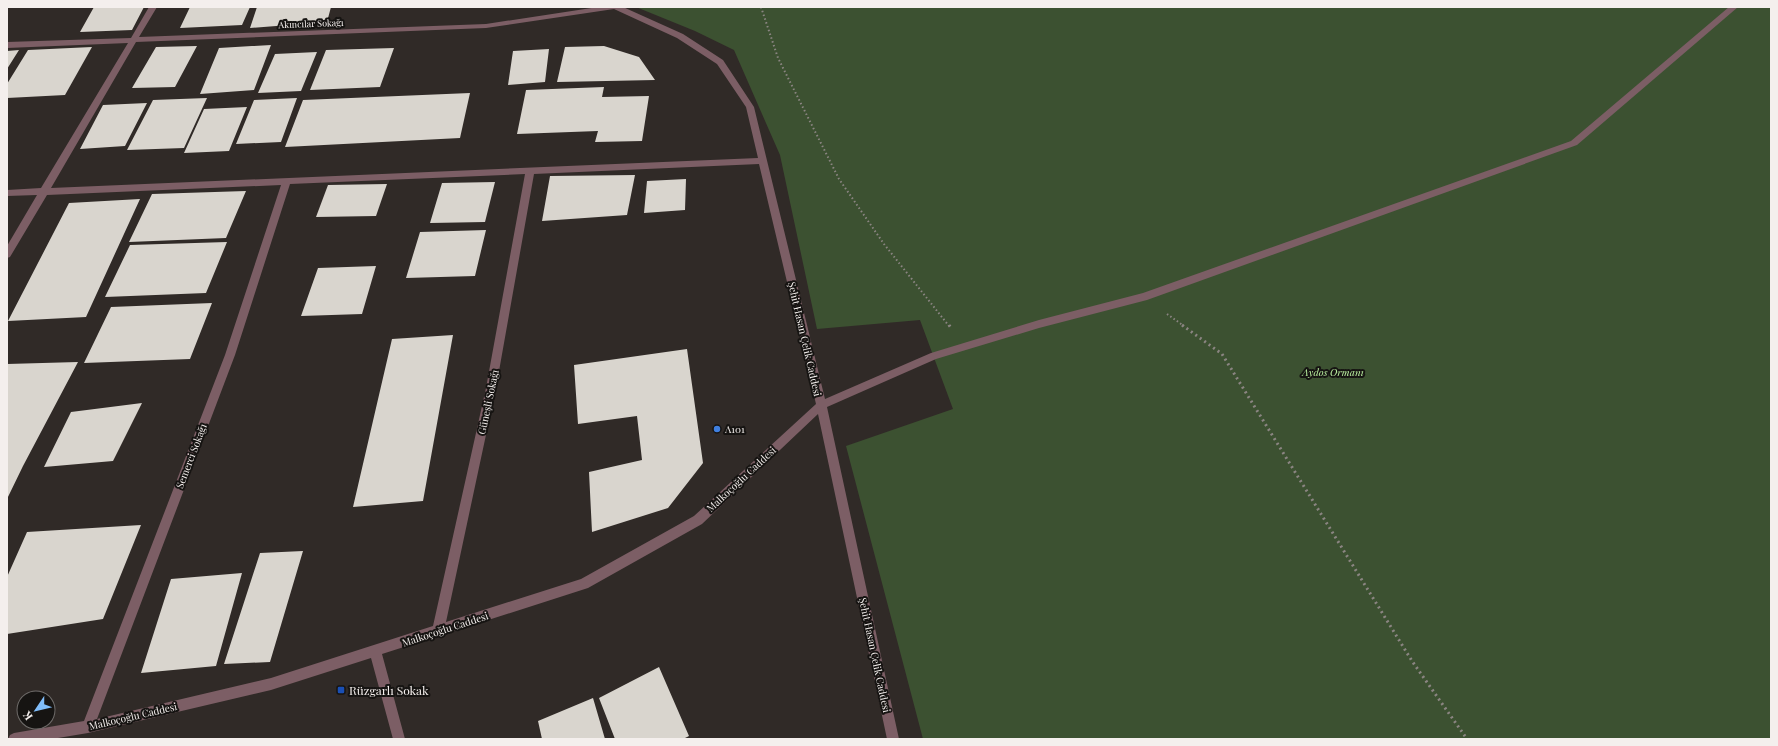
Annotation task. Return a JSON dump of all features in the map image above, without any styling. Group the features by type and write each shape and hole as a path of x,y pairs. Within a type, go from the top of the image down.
{"street":[{"path":"7,254 153,7"},
{"name":"Akıncılar Sokağı","path":"7,45 486,26 614,7"},
{"name":"Şehit Hasan Çelik Caddesi","path":"617,7 680,36 720,62 750,107 821,405 893,739"},
{"name":"Malkoçoğlu Caddesi","path":"14,739 88,727 271,684 584,584 698,520 821,405 934,356 1039,324 1144,297 1574,143 1734,7"},
{"path":"7,193 762,161"},
{"name":"Güneşli Sokağı","path":"438,631 491,388 530,172"},
{"name":"Semerci Sokağı","path":"88,727 230,355 286,182"},
{"path":"376,651 399,739"}],"path":[{"path":"761,7 778,58 839,180 884,244 966,346"},
{"path":"1144,297 1222,354 1412,661 1468,739"}],"green space":[{"name":"Aydos Ormanı","path":"636,7 1771,7 1771,739 923,739 846,446 953,409 920,320 817,329 780,155 734,50 695,31"}],"building":[{"path":"94,7 144,7 132,30 80,32"},
{"path":"190,7 250,7 242,25 180,28"},
{"path":"257,7 331,7 327,22 250,28"},
{"path":"271,45 254,90 200,94 219,48"},
{"path":"197,46 175,87 132,88 156,47"},
{"path":"604,46 639,57 655,80 557,82 565,47"},
{"path":"92,47 65,95 7,98 7,84 28,50"},
{"path":"394,48 380,87 310,90 326,50"},
{"path":"549,49 545,82 508,85 513,51"},
{"path":"19,50 7,69 7,51"},
{"path":"317,52 301,91 258,93 275,54"},
{"path":"604,87 602,97 649,96 642,141 595,142 598,131 517,134 526,90"},
{"path":"470,93 460,138 285,147 303,100"},
{"path":"207,98 184,148 127,150 153,100"},
{"path":"297,98 281,142 236,144 254,100"},
{"path":"147,103 125,146 80,149 103,105"},
{"path":"247,107 229,151 184,153 204,109"},
{"path":"635,175 627,215 542,221 550,176"},
{"path":"686,179 685,210 644,213 647,181"},
{"path":"495,182 485,222 430,223 442,183"},
{"path":"387,184 376,216 316,217 328,185"},
{"path":"246,191 226,238 129,242 152,194"},
{"path":"140,199 86,317 8,321 69,203"},
{"path":"486,230 475,276 406,278 420,232"},
{"path":"227,242 206,293 105,297 130,245"},
{"path":"376,266 362,314 301,316 318,268"},
{"path":"212,303 190,359 84,363 111,307"},
{"path":"453,335 423,501 353,507 392,339"},
{"path":"687,349 703,463 668,508 592,532 589,472 642,460 637,416 578,424 574,365"},
{"path":"78,362 23,466 7,499 7,364"},
{"path":"142,403 113,461 44,467 71,412"},
{"path":"141,525 103,619 7,634 7,577 27,532"},
{"path":"303,551 270,662 224,664 260,553"},
{"path":"242,573 216,666 141,673 171,579"},
{"path":"659,667 689,736 683,739 615,739 599,698"},
{"path":"593,698 605,739 542,739 538,721"}],"place":[{"name":"A101","path":"717,429"},
{"name":"Rüzgarlı Sokak","path":"341,690"}]}
